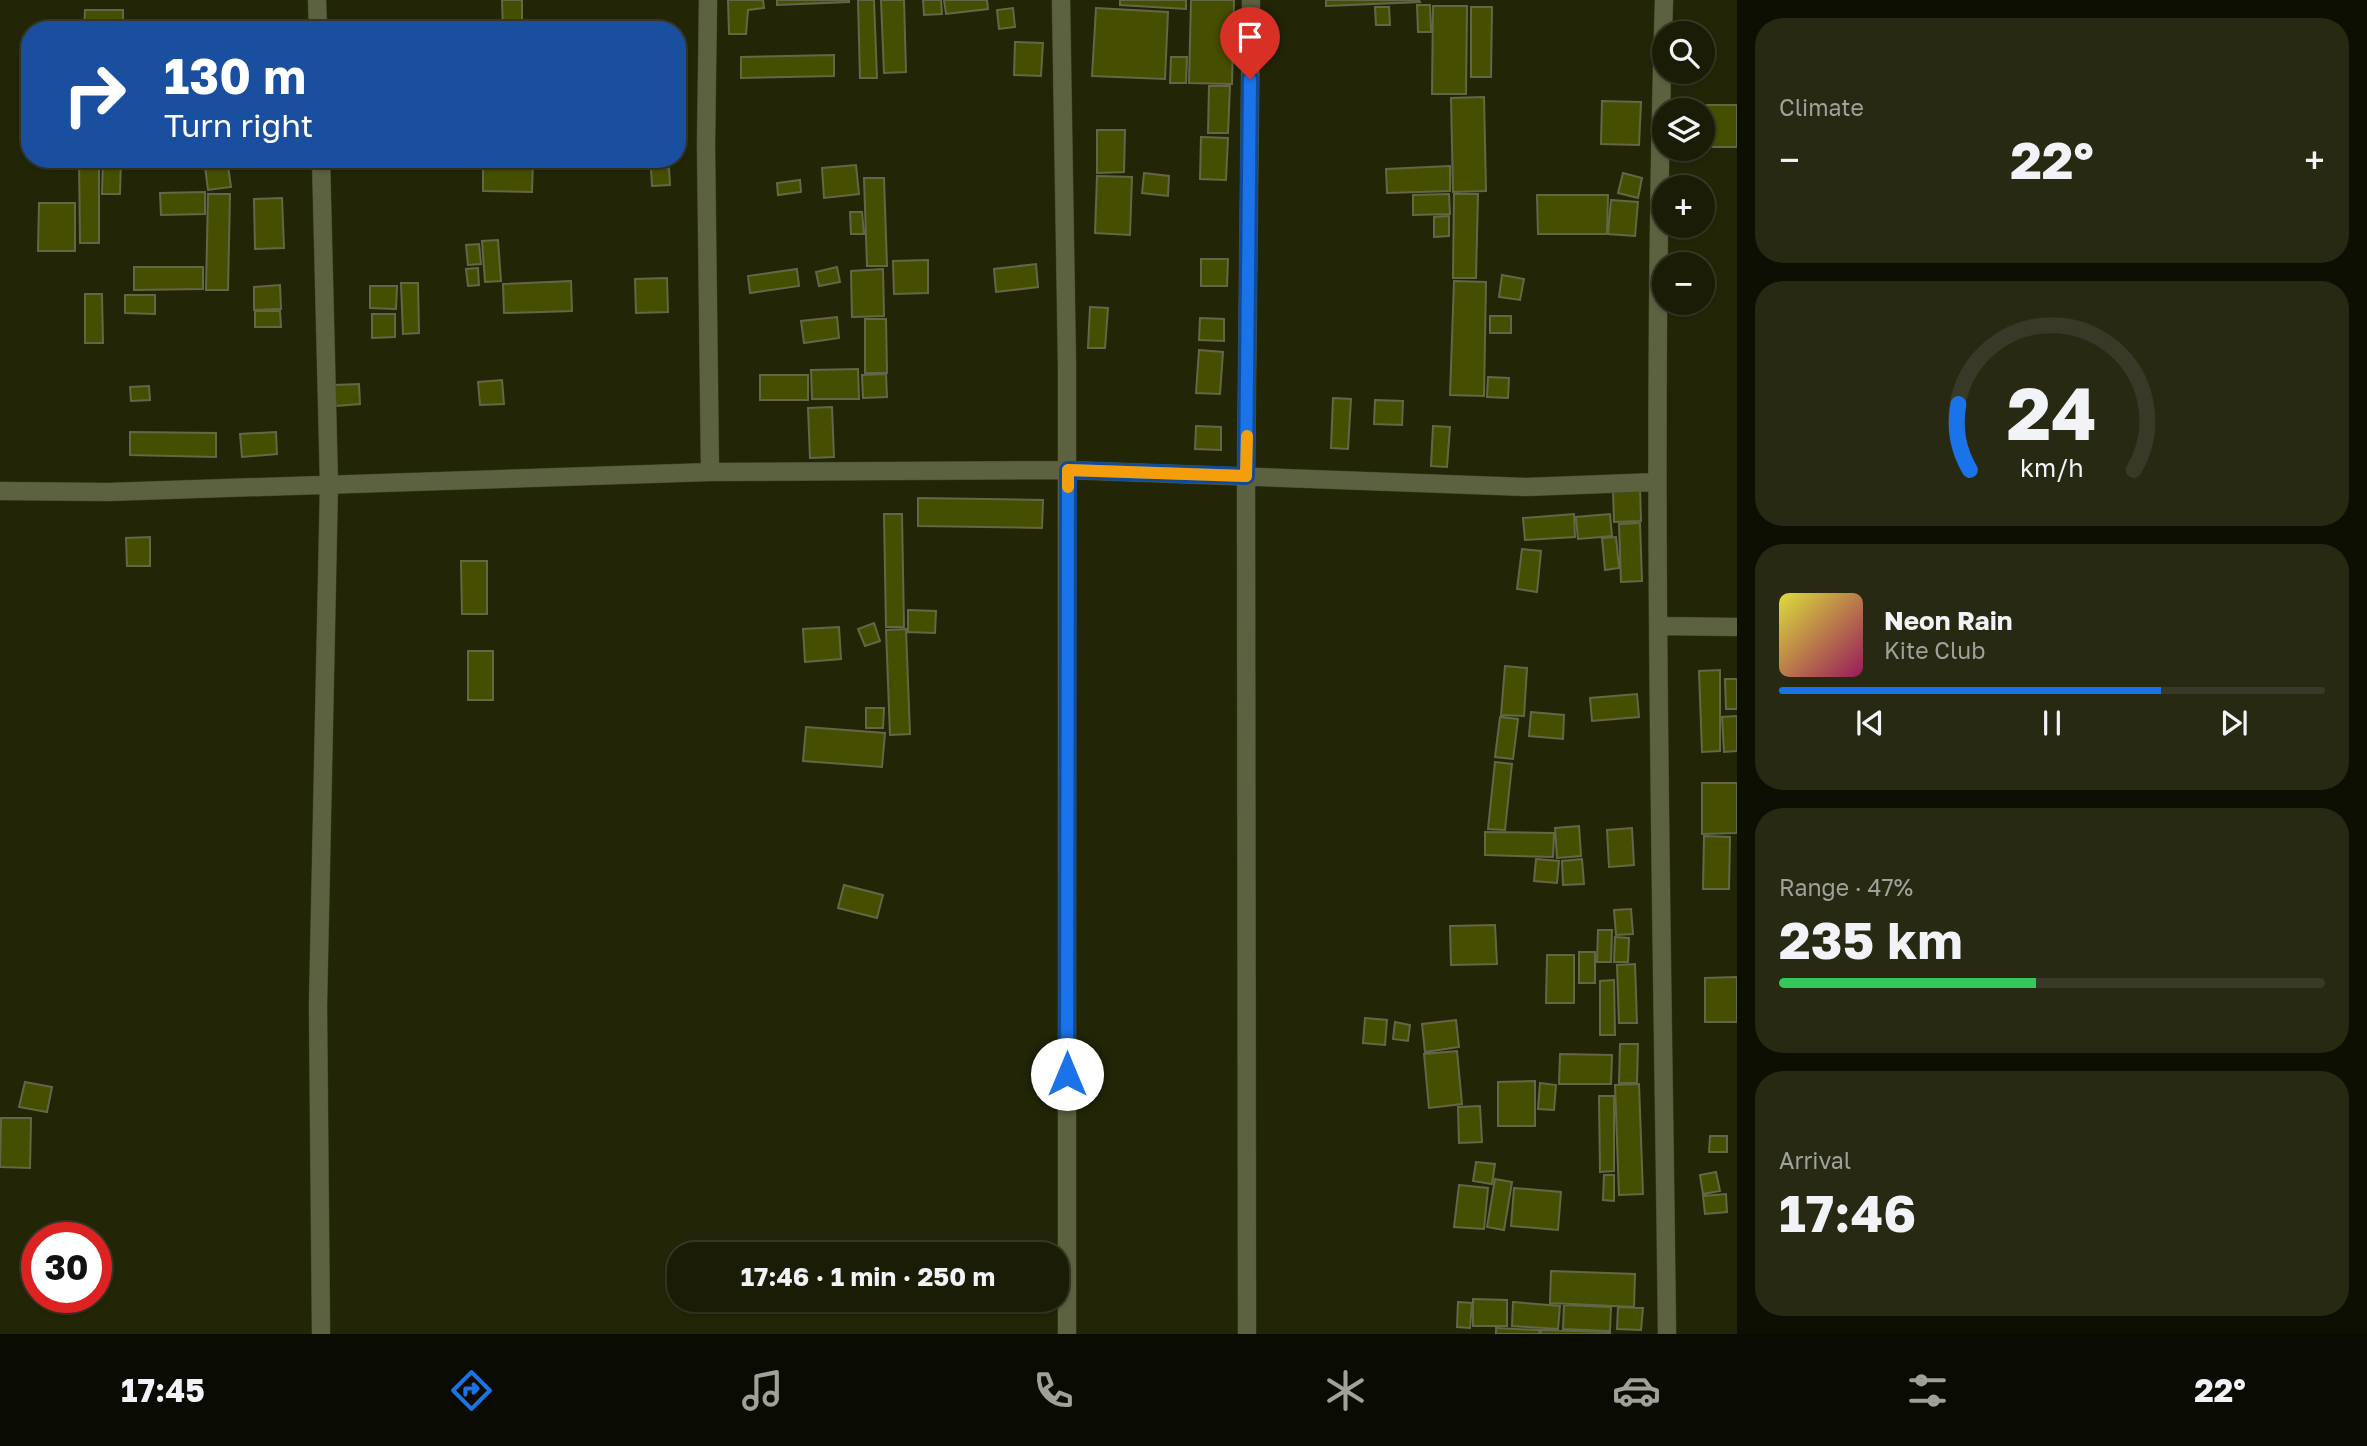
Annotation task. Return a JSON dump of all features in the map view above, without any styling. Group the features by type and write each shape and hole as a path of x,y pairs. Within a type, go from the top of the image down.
{"street":[{"path":"317,0 318,21"},
{"path":"708,0 706,159 710,472"},
{"path":"1061,0 1068,470 1067,1334"},
{"path":"1247,1334 1246,476 1251,0"},
{"path":"1664,0 1658,195 1657,482 1667,1334"},
{"path":"321,168 329,484 318,1006 321,1334"},
{"path":"0,491 108,492 710,472 1068,470 1525,487 1657,482"},
{"path":"1659,626 1737,627"}],"building":[{"path":"502,0 522,0 522,21 503,21"},
{"path":"728,0 763,0 764,8 748,10 746,34 729,34"},
{"path":"777,0 849,0 849,2 777,5"},
{"path":"858,0 874,0 877,78 860,78"},
{"path":"881,0 904,0 906,72 884,73"},
{"path":"923,0 941,0 942,14 924,15"},
{"path":"944,0 987,0 988,9 946,14"},
{"path":"1120,0 1186,0 1186,9 1120,5"},
{"path":"1191,0 1234,0 1232,84 1189,83"},
{"path":"1326,0 1419,0 1420,2 1326,6"},
{"path":"1417,5 1430,5 1431,32 1418,32"},
{"path":"1433,6 1467,6 1466,94 1432,94"},
{"path":"1375,7 1389,7 1390,25 1376,25"},
{"path":"1471,7 1492,7 1491,77 1471,77"},
{"path":"1013,8 1015,27 999,29 997,10"},
{"path":"1096,8 1168,12 1165,79 1092,76"},
{"path":"85,10 123,10 123,21 84,21"},
{"path":"1015,42 1043,43 1041,76 1014,75"},
{"path":"834,55 834,76 741,78 741,57"},
{"path":"1171,57 1187,57 1186,83 1170,83"},
{"path":"1209,86 1230,86 1228,133 1208,133"},
{"path":"1484,97 1486,191 1453,192 1451,98"},
{"path":"1602,101 1641,102 1639,145 1601,144"},
{"path":"1715,105 1737,105 1737,147 1715,147"},
{"path":"1097,130 1125,130 1124,172 1097,173"},
{"path":"1201,137 1228,138 1226,180 1200,179"},
{"path":"856,165 859,194 824,198 822,168"},
{"path":"1450,166 1450,191 1387,193 1386,169"},
{"path":"79,168 99,168 99,243 80,243"},
{"path":"103,168 121,168 120,194 102,194"},
{"path":"205,168 228,168 231,187 208,190"},
{"path":"483,168 533,168 532,192 483,191"},
{"path":"669,168 670,185 652,186 651,169"},
{"path":"1144,173 1169,176 1168,196 1142,193"},
{"path":"1623,173 1642,178 1638,198 1618,193"},
{"path":"1097,176 1132,177 1130,235 1095,233"},
{"path":"864,178 884,178 887,266 867,266"},
{"path":"800,180 801,192 778,195 777,183"},
{"path":"205,192 205,214 161,215 160,193"},
{"path":"208,194 230,194 228,290 206,290"},
{"path":"1449,194 1450,214 1413,215 1413,195"},
{"path":"1454,194 1478,194 1476,278 1453,278"},
{"path":"1537,195 1608,195 1607,234 1538,234"},
{"path":"282,198 284,248 255,249 254,199"},
{"path":"1611,200 1638,202 1635,236 1608,234"},
{"path":"39,203 75,203 75,251 38,251"},
{"path":"850,212 862,212 864,234 851,234"},
{"path":"1449,216 1449,236 1434,237 1434,217"},
{"path":"498,240 501,281 485,282 482,241"},
{"path":"479,244 481,264 468,265 466,245"},
{"path":"1201,259 1228,259 1227,286 1201,286"},
{"path":"928,260 928,293 894,294 893,261"},
{"path":"1036,264 1038,287 996,292 994,269"},
{"path":"134,267 203,267 203,289 134,290"},
{"path":"837,267 840,282 819,286 816,272"},
{"path":"478,268 479,285 468,286 466,269"},
{"path":"797,269 799,286 750,293 748,276"},
{"path":"883,269 884,316 852,317 851,271"},
{"path":"1502,275 1524,279 1520,300 1499,297"},
{"path":"667,278 668,312 636,313 635,279"},
{"path":"571,281 572,311 504,313 503,284"},
{"path":"1454,281 1486,282 1484,396 1450,395"},
{"path":"401,283 418,283 419,333 403,334"},
{"path":"280,285 281,309 254,310 254,287"},
{"path":"370,286 397,286 396,309 370,308"},
{"path":"85,294 102,294 103,343 85,343"},
{"path":"125,295 155,295 155,314 125,313"},
{"path":"1090,307 1108,308 1105,348 1088,348"},
{"path":"255,311 280,311 281,327 255,327"},
{"path":"372,314 395,314 395,337 372,338"},
{"path":"1490,316 1511,316 1511,333 1490,333"},
{"path":"837,317 839,338 804,343 801,321"},
{"path":"1200,318 1224,319 1224,341 1199,340"},
{"path":"865,319 886,319 887,373 865,373"},
{"path":"1199,350 1223,352 1220,394 1196,393"},
{"path":"858,369 859,399 812,399 811,370"},
{"path":"886,374 887,397 863,398 862,375"},
{"path":"760,375 808,375 808,400 760,400"},
{"path":"1488,377 1509,378 1508,398 1487,397"},
{"path":"502,380 504,404 480,405 478,382"},
{"path":"359,384 360,404 336,406 334,385"},
{"path":"149,386 150,400 131,401 130,387"},
{"path":"1333,398 1351,399 1348,449 1331,448"},
{"path":"1375,400 1403,401 1402,425 1374,424"},
{"path":"832,407 834,457 810,458 808,408"},
{"path":"1196,426 1221,427 1221,450 1195,449"},
{"path":"1433,426 1450,427 1447,467 1431,466"},
{"path":"130,432 216,433 216,457 130,455"},
{"path":"276,432 277,454 242,457 240,434"},
{"path":"1640,489 1641,521 1614,522 1613,490"},
{"path":"918,498 1043,500 1042,528 918,526"},
{"path":"884,514 902,514 904,627 886,627"},
{"path":"1574,514 1575,537 1525,540 1523,518"},
{"path":"1610,514 1612,536 1578,539 1576,517"},
{"path":"1640,523 1642,581 1621,582 1619,524"},
{"path":"150,537 150,566 127,566 126,538"},
{"path":"1616,537 1619,568 1605,570 1602,538"},
{"path":"1522,549 1541,551 1537,592 1517,589"},
{"path":"461,561 487,561 487,614 462,614"},
{"path":"908,610 936,611 935,633 908,632"},
{"path":"874,623 880,641 865,646 858,629"},
{"path":"839,627 841,659 805,662 803,629"},
{"path":"906,629 910,734 890,735 886,630"},
{"path":"468,651 493,651 493,700 468,700"},
{"path":"1505,666 1527,668 1524,716 1501,715"},
{"path":"1720,670 1720,751 1702,752 1699,671"},
{"path":"1725,679 1737,679 1737,709 1726,709"},
{"path":"1637,694 1639,717 1592,721 1590,698"},
{"path":"866,708 884,708 883,728 866,728"},
{"path":"1531,712 1564,715 1563,739 1529,736"},
{"path":"1737,716 1737,751 1724,752 1722,717"},
{"path":"1500,717 1518,719 1513,759 1495,757"},
{"path":"806,727 885,733 882,767 803,761"},
{"path":"1495,762 1512,764 1505,830 1488,829"},
{"path":"1702,783 1737,783 1737,833 1702,834"},
{"path":"1579,826 1581,856 1557,858 1555,828"},
{"path":"1632,828 1634,865 1609,867 1607,830"},
{"path":"1485,832 1554,833 1553,857 1485,855"},
{"path":"1704,836 1730,837 1729,889 1703,889"},
{"path":"1536,859 1559,861 1557,883 1534,881"},
{"path":"1582,859 1584,884 1563,885 1562,861"},
{"path":"844,885 883,895 877,918 838,908"},
{"path":"1631,909 1633,934 1616,935 1614,910"},
{"path":"1495,925 1497,964 1451,965 1450,926"},
{"path":"1598,930 1612,930 1611,962 1597,962"},
{"path":"1615,937 1629,938 1628,962 1614,962"},
{"path":"1579,952 1595,952 1595,983 1579,983"},
{"path":"1547,955 1574,955 1574,1003 1546,1003"},
{"path":"1635,964 1637,1023 1619,1023 1617,965"},
{"path":"1737,977 1737,1022 1705,1022 1705,978"},
{"path":"1614,980 1615,1035 1600,1035 1600,981"},
{"path":"1365,1018 1387,1020 1385,1045 1363,1043"},
{"path":"1456,1020 1459,1047 1425,1052 1422,1024"},
{"path":"1395,1022 1410,1025 1408,1041 1393,1039"},
{"path":"1620,1044 1638,1044 1637,1083 1619,1083"},
{"path":"1457,1051 1462,1104 1429,1108 1424,1054"},
{"path":"1560,1054 1612,1055 1611,1084 1559,1084"},
{"path":"1535,1081 1535,1126 1498,1126 1498,1082"},
{"path":"25,1082 52,1087 47,1112 19,1107"},
{"path":"1540,1083 1556,1085 1554,1110 1538,1109"},
{"path":"1639,1084 1643,1194 1619,1195 1615,1085"},
{"path":"1599,1096 1614,1096 1614,1171 1600,1172"},
{"path":"1480,1106 1482,1142 1459,1143 1458,1107"},
{"path":"1,1118 31,1118 30,1168 0,1167"},
{"path":"1710,1136 1727,1136 1727,1152 1709,1152"},
{"path":"1476,1162 1495,1164 1492,1184 1473,1181"},
{"path":"1716,1172 1720,1191 1703,1194 1700,1175"},
{"path":"1604,1175 1614,1175 1614,1201 1603,1200"},
{"path":"1495,1179 1512,1182 1504,1230 1487,1227"},
{"path":"1459,1185 1488,1188 1484,1229 1454,1227"},
{"path":"1514,1188 1561,1192 1558,1230 1511,1226"},
{"path":"1726,1194 1727,1212 1705,1214 1703,1196"},
{"path":"1551,1271 1635,1274 1634,1307 1550,1303"},
{"path":"1473,1299 1507,1300 1507,1326 1473,1326"},
{"path":"1458,1302 1472,1303 1470,1328 1457,1327"},
{"path":"1513,1302 1560,1306 1558,1329 1512,1326"},
{"path":"1564,1305 1611,1307 1610,1331 1563,1329"},
{"path":"1618,1307 1643,1308 1641,1330 1617,1329"},
{"path":"1496,1328 1539,1330 1539,1334 1496,1334"},
{"path":"1541,1330 1610,1332 1610,1334 1541,1334"}],"slow traffic":[{"path":"1068,487 1068,470 1246,476 1247,436"}],"route":[{"path":"1067,1074 1068,470 1246,476 1250,79"}]}
